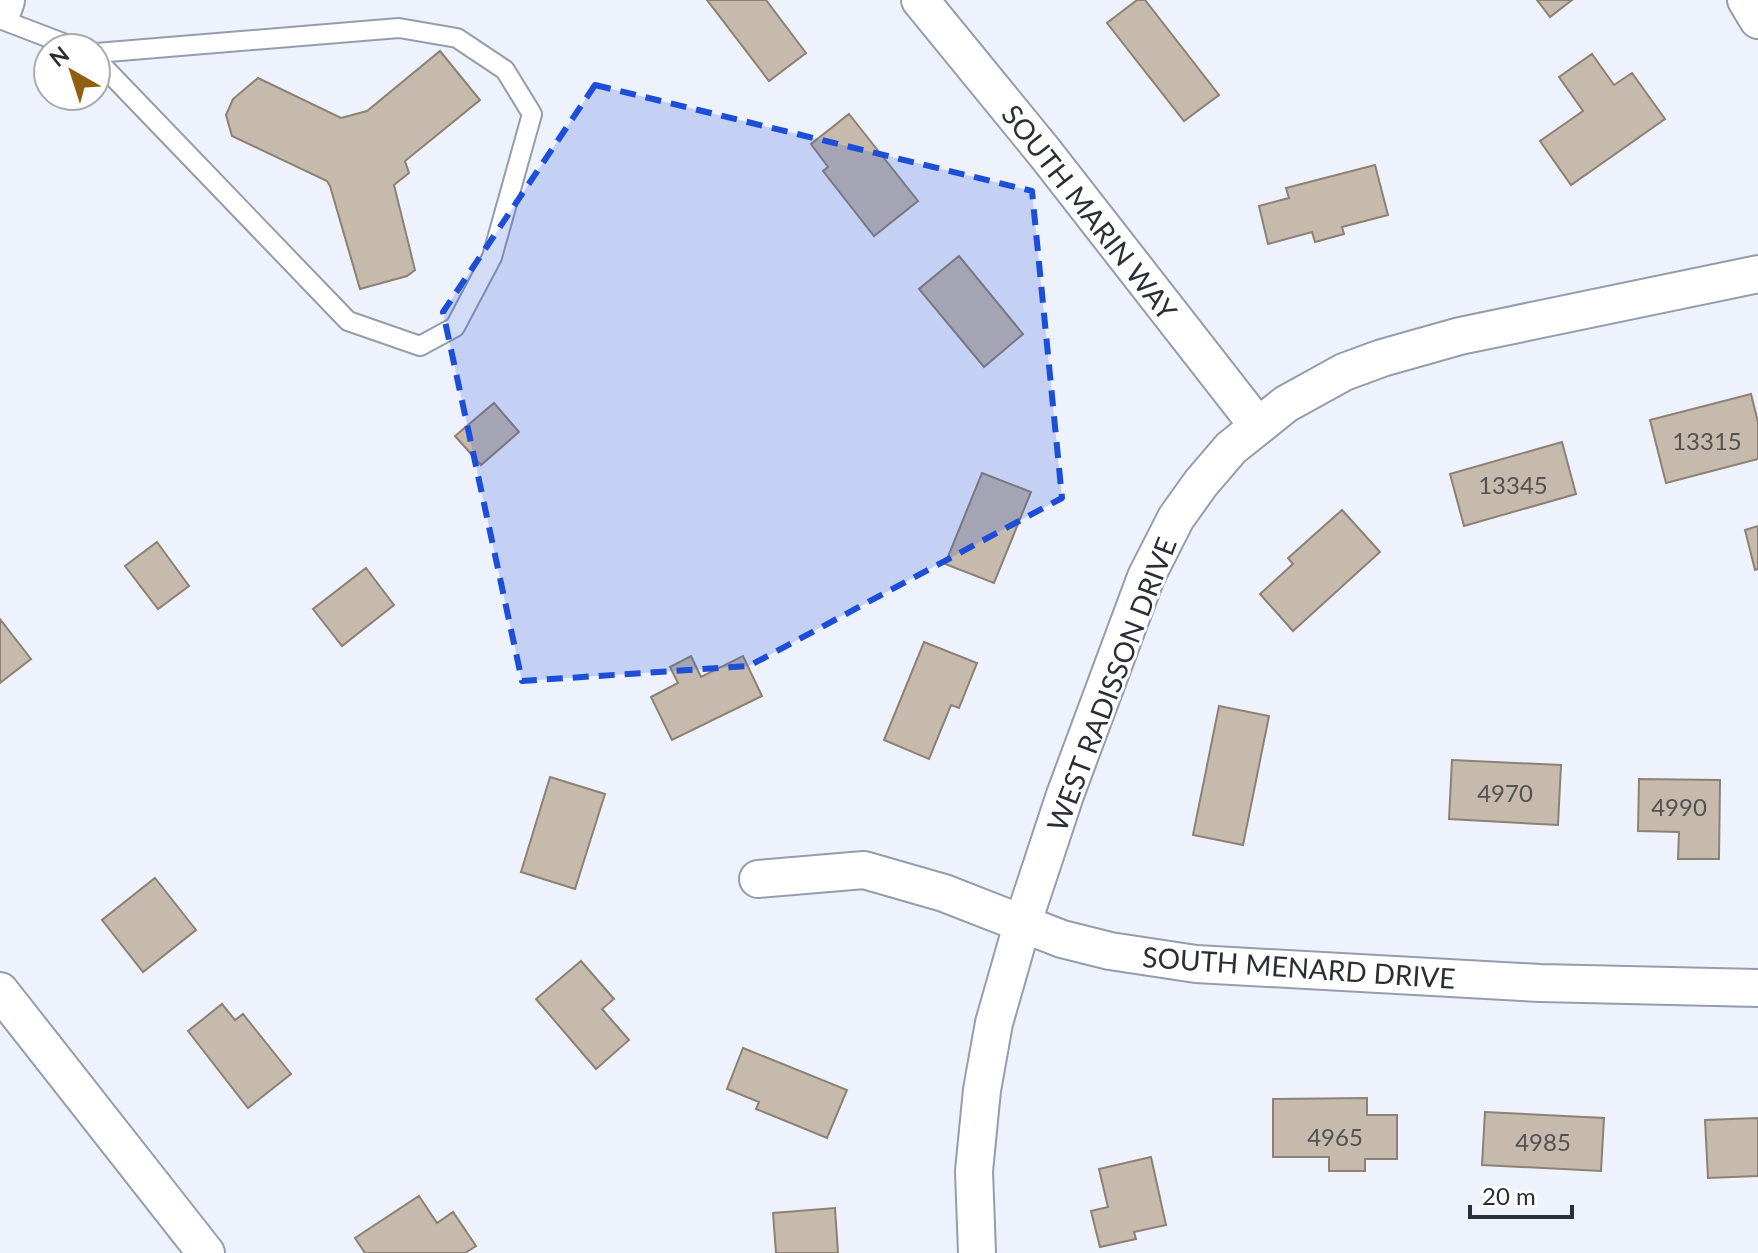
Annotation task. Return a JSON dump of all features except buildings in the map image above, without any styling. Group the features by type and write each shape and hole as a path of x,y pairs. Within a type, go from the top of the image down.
{"main road":[{"path":"0,6 2,0"}],"street":[{"name":"SOUTH MARIN WAY","path":"920,0 1045,153 1258,426"},
{"path":"1746,0 1758,20"},
{"name":"WEST RADISSON DRIVE","path":"977,1253 974,1171 982,1090 994,1023 1022,925 1065,795 1146,577 1176,518 1201,483 1231,448 1286,404 1344,372 1460,336 1758,274"},
{"name":"SOUTH MENARD DRIVE","path":"758,879 864,870 944,893 1062,939 1110,951 1196,964 1540,983 1758,988"},
{"path":"0,991 206,1253"}],"lane":[{"path":"0,19 34,32"},
{"path":"399,28 457,38 505,70 532,114 492,257 455,327 420,346 348,321 96,56 399,28"}],"highlighted area":[{"path":"595,85 1032,191 1062,498 749,666 522,681 443,312"}]}
